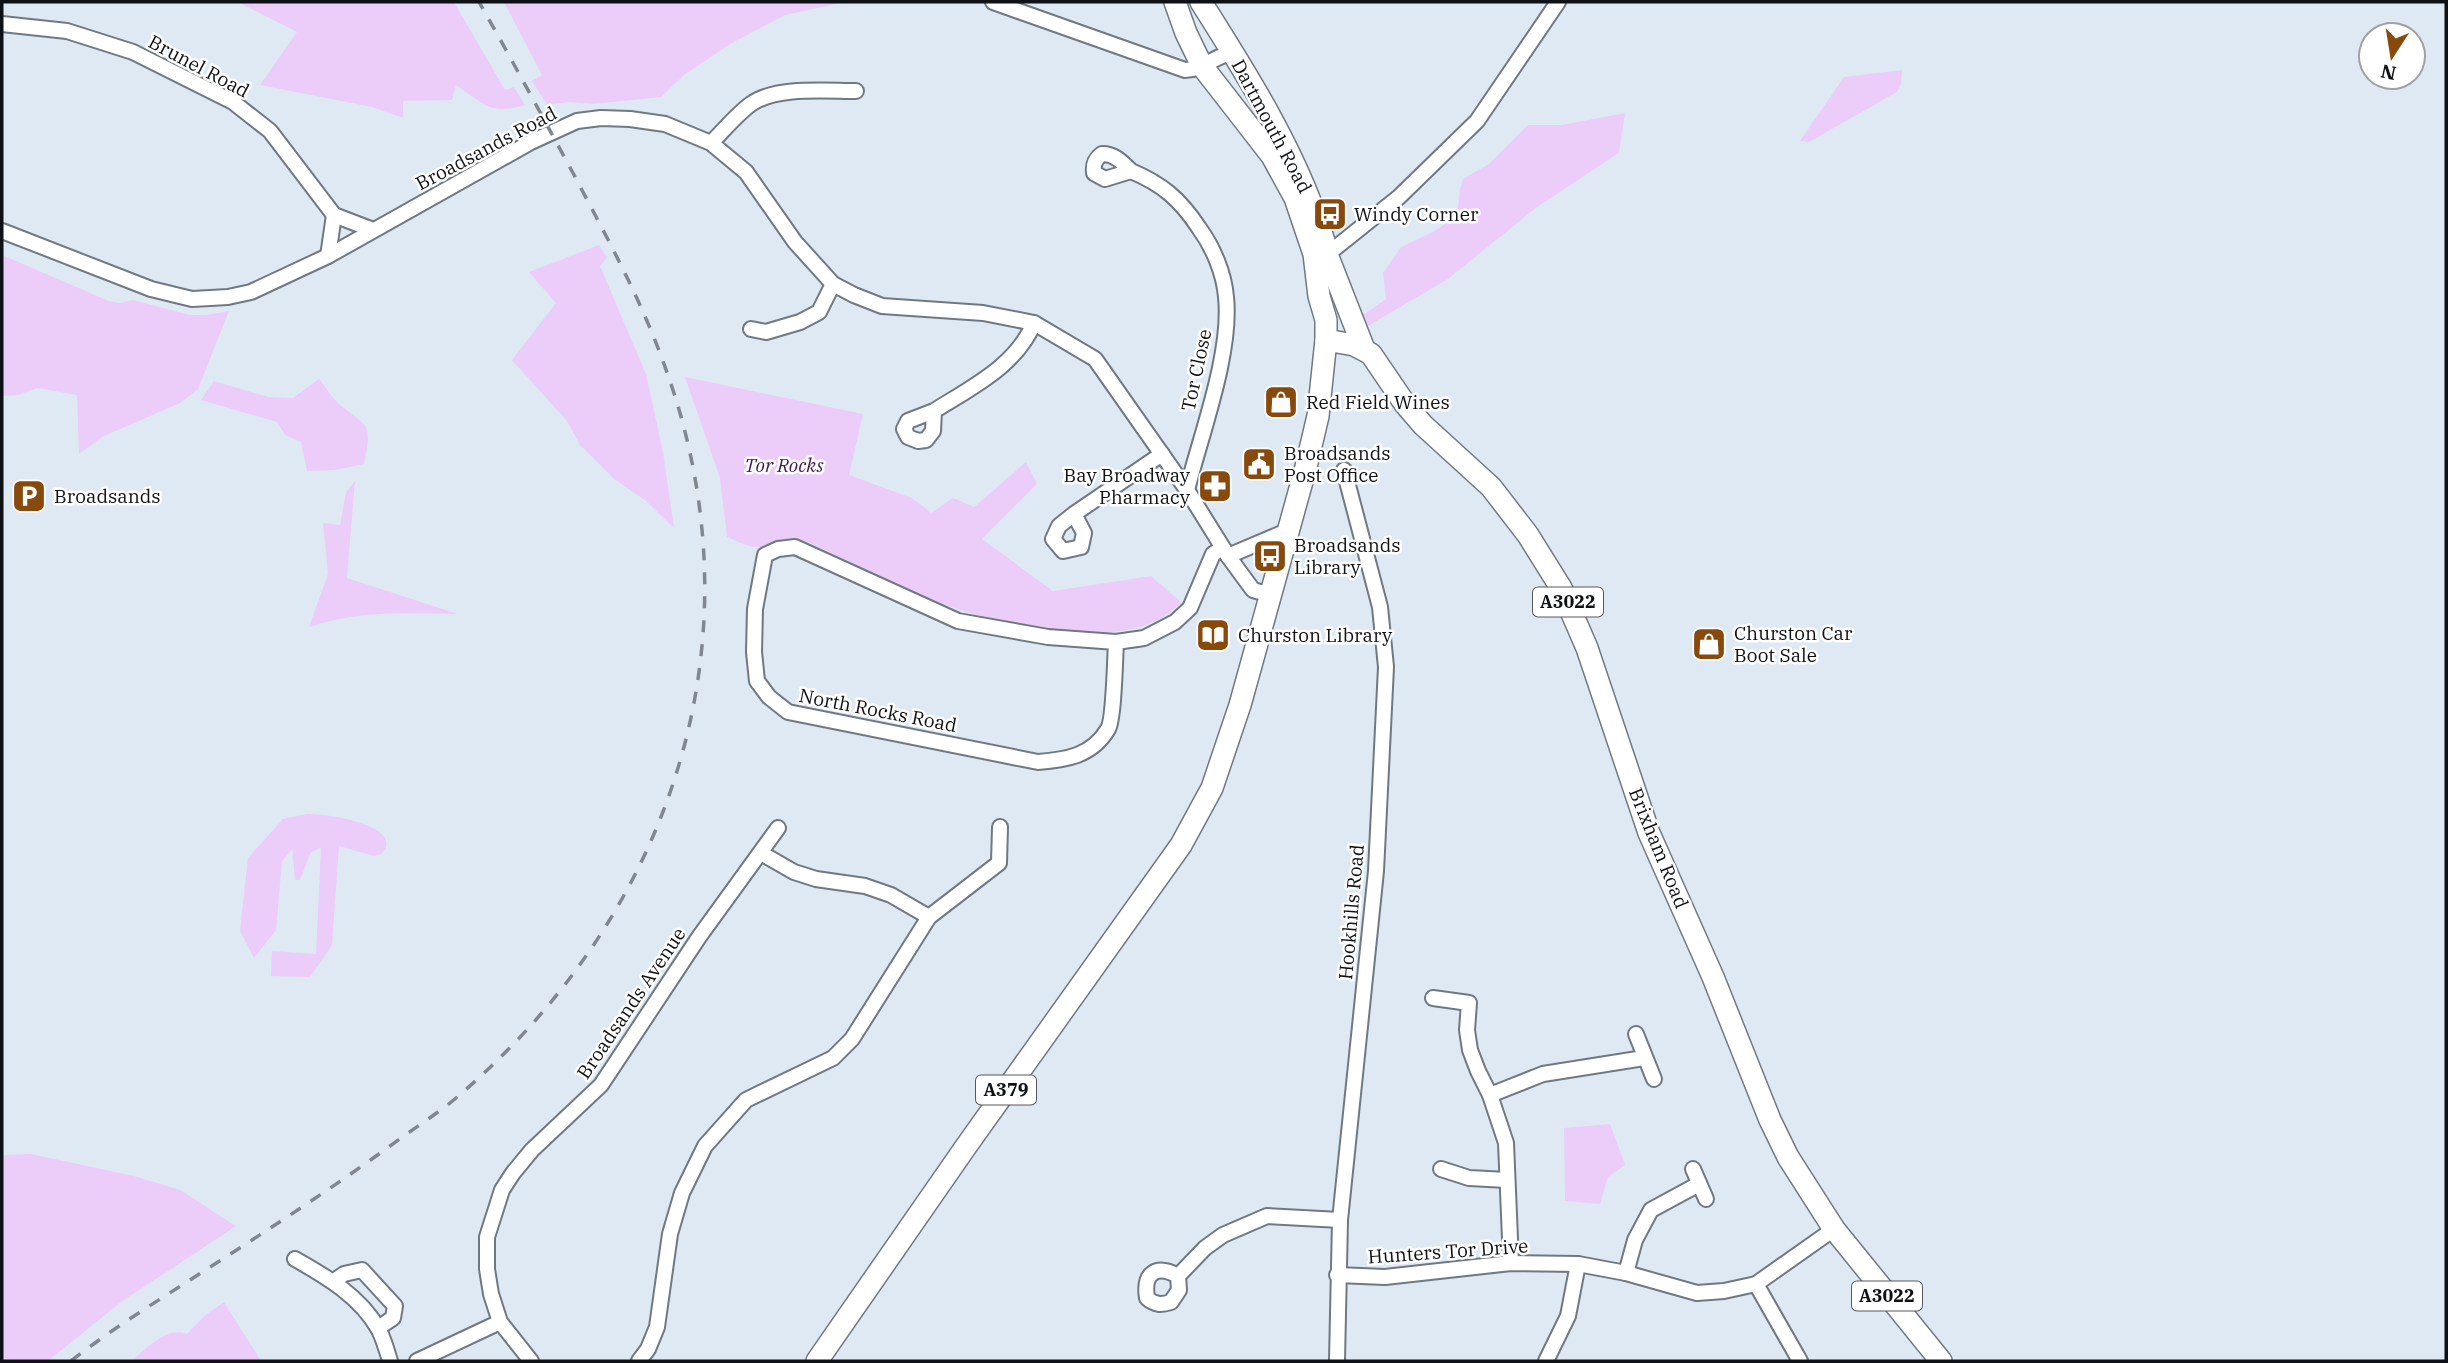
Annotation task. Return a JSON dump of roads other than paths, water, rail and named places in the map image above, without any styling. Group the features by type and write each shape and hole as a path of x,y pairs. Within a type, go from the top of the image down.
{"main road":[{"name":"Dartmouth Road","path":"1175,2 1202,66 1272,156 1323,254"},
{"name":"Dartmouth Road","path":"1201,2 1234,54 1306,189 1323,254"},
{"path":"1323,254 1326,330 1342,342 1364,349"},
{"name":"Brixham Road","path":"1323,254 1364,349 1371,354 1405,404 1423,425 1491,487 1528,535 1561,588 1587,648 1649,833 1788,1157 1834,1230 1941,1361"},
{"name":"A379","path":"817,1361 1191,827 1212,788 1229,741 1306,467 1318,416 1326,330"}],"street":[{"path":"993,2 1185,70 1194,70 1224,54 1234,54"},
{"path":"1323,254 1334,249 1399,197 1477,121 1558,2"},
{"name":"Brunel Road","path":"2,24 67,31 133,52 233,102 270,131 334,215"},
{"path":"711,143 752,103 775,95 803,91 856,91"},
{"name":"Broadsands Road","path":"2,230 151,289 191,299 228,297 251,292 328,256 531,142 577,121 601,118 631,119 665,124 711,143 746,172 795,242 833,284 882,306 983,313 1034,323 1096,359 1188,490 1225,552 1253,590 1271,596"},
{"name":"Tor Close","path":"1131,171 1155,181 1191,215 1209,241 1226,297 1224,350 1188,490"},
{"path":"328,256 334,215 373,230"},
{"path":"751,328 766,332 800,323 820,312 833,284"},
{"path":"934,411 995,372 1026,341 1034,323"},
{"path":"1074,514 1162,454"},
{"name":"Hookhills Road","path":"1338,1361 1337,1275 1340,1220 1349,1108 1376,871 1386,667 1380,607 1343,470"},
{"path":"1225,552 1287,531"},
{"name":"North Rocks Road","path":"1116,642 1110,727 1091,748 1068,760 1038,762 788,712 769,697 757,681 754,652 755,609 765,555 778,549 795,547 958,621 1048,637 1116,642 1144,638 1175,622 1190,608 1213,554 1225,552"},
{"path":"639,1361 648,1349 657,1327 670,1234 682,1193 705,1146 726,1119 746,1100 833,1058 852,1039 929,917 999,863 1000,827"},
{"name":"Broadsands Avenue","path":"531,1361 500,1322 489,1281 487,1237 502,1190 532,1150 601,1086 699,937 778,828"},
{"path":"761,853 794,872 816,879 864,886 891,895 929,917"},
{"path":"1433,998 1476,1003 1467,1030 1470,1050 1490,1095 1506,1143 1510,1263"},
{"path":"1636,1034 1654,1079"},
{"path":"1490,1095 1543,1074 1644,1058"},
{"path":"1441,1169 1469,1178 1507,1180"},
{"path":"1693,1169 1706,1199"},
{"path":"1626,1273 1635,1240 1651,1210 1699,1184"},
{"path":"1178,1276 1205,1248 1223,1235 1267,1216 1340,1220"},
{"name":"Hunters Tor Drive","path":"1337,1275 1385,1276 1510,1263 1578,1264 1626,1273 1697,1293 1724,1291 1756,1284 1834,1230"},
{"path":"295,1259 334,1281 356,1302 378,1328 390,1361"},
{"path":"1546,1361 1568,1316 1578,1264"},
{"path":"334,1281 344,1274 362,1270 382,1290 395,1306 393,1318 378,1328"},
{"path":"1756,1284 1800,1361"},
{"path":"417,1361 500,1322"}],"railway":[{"path":"71,1361 433,1116 463,1092 537,1019 598,938 646,851 680,760 700,664 704,565 693,465 664,364 633,291 573,173 479,2"}],"place":[{"name":"Windy Corner","path":"1330,214"},
{"name":"Red Field Wines","path":"1281,402"},
{"name":"Broadsands Post Office","path":"1259,464"},
{"name":"Bay Broadway Pharmacy","path":"1215,486"},
{"name":"Broadsands","path":"29,496"},
{"name":"Broadsands Library","path":"1270,556"},
{"name":"Churston Library","path":"1213,635"},
{"name":"Churston Car Boot Sale","path":"1709,644"}],"park label":[{"name":"Tor Rocks","path":"784,465"}]}
